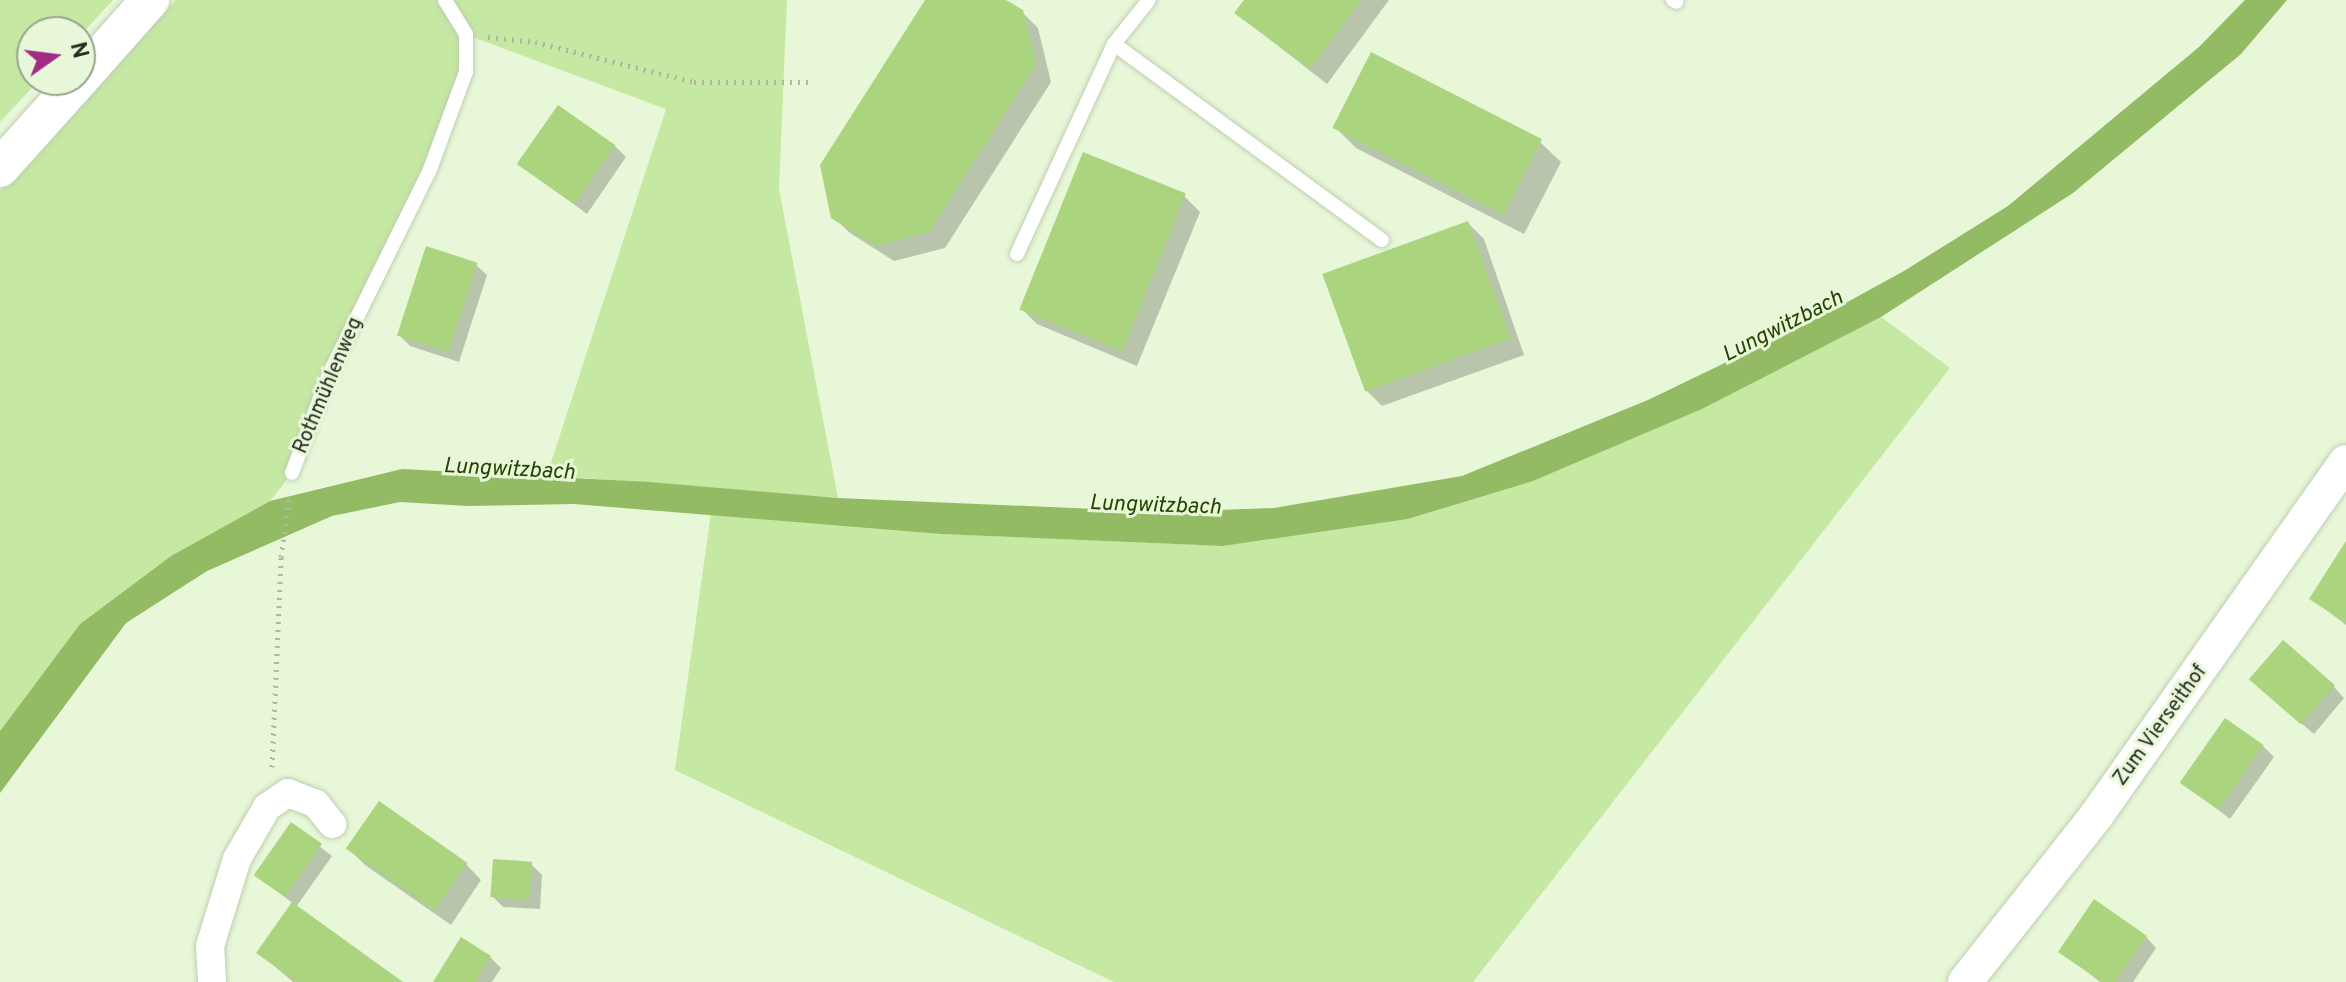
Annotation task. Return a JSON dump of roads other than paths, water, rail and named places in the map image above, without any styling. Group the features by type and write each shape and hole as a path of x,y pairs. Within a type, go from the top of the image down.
{"main road":[{"path":"96,62 150,0"},
{"path":"0,168 65,96"}],"street":[{"name":"Zum Vierseithof","path":"1965,982 2096,816 2346,462"},
{"path":"212,982 210,946 237,859 267,807 288,793 316,804 332,824"}],"lane":[{"name":"Rothmühlenweg","path":"292,473 329,374 429,172 466,72 466,34 445,0"},
{"path":"1017,254 1114,44 1149,0"},
{"path":"1114,44 1382,240"}],"water label":[{"name":"Lungwitzbach","path":"1783,327"},
{"name":"Lungwitzbach","path":"509,470"},
{"name":"Lungwitzbach","path":"1155,506"}]}
